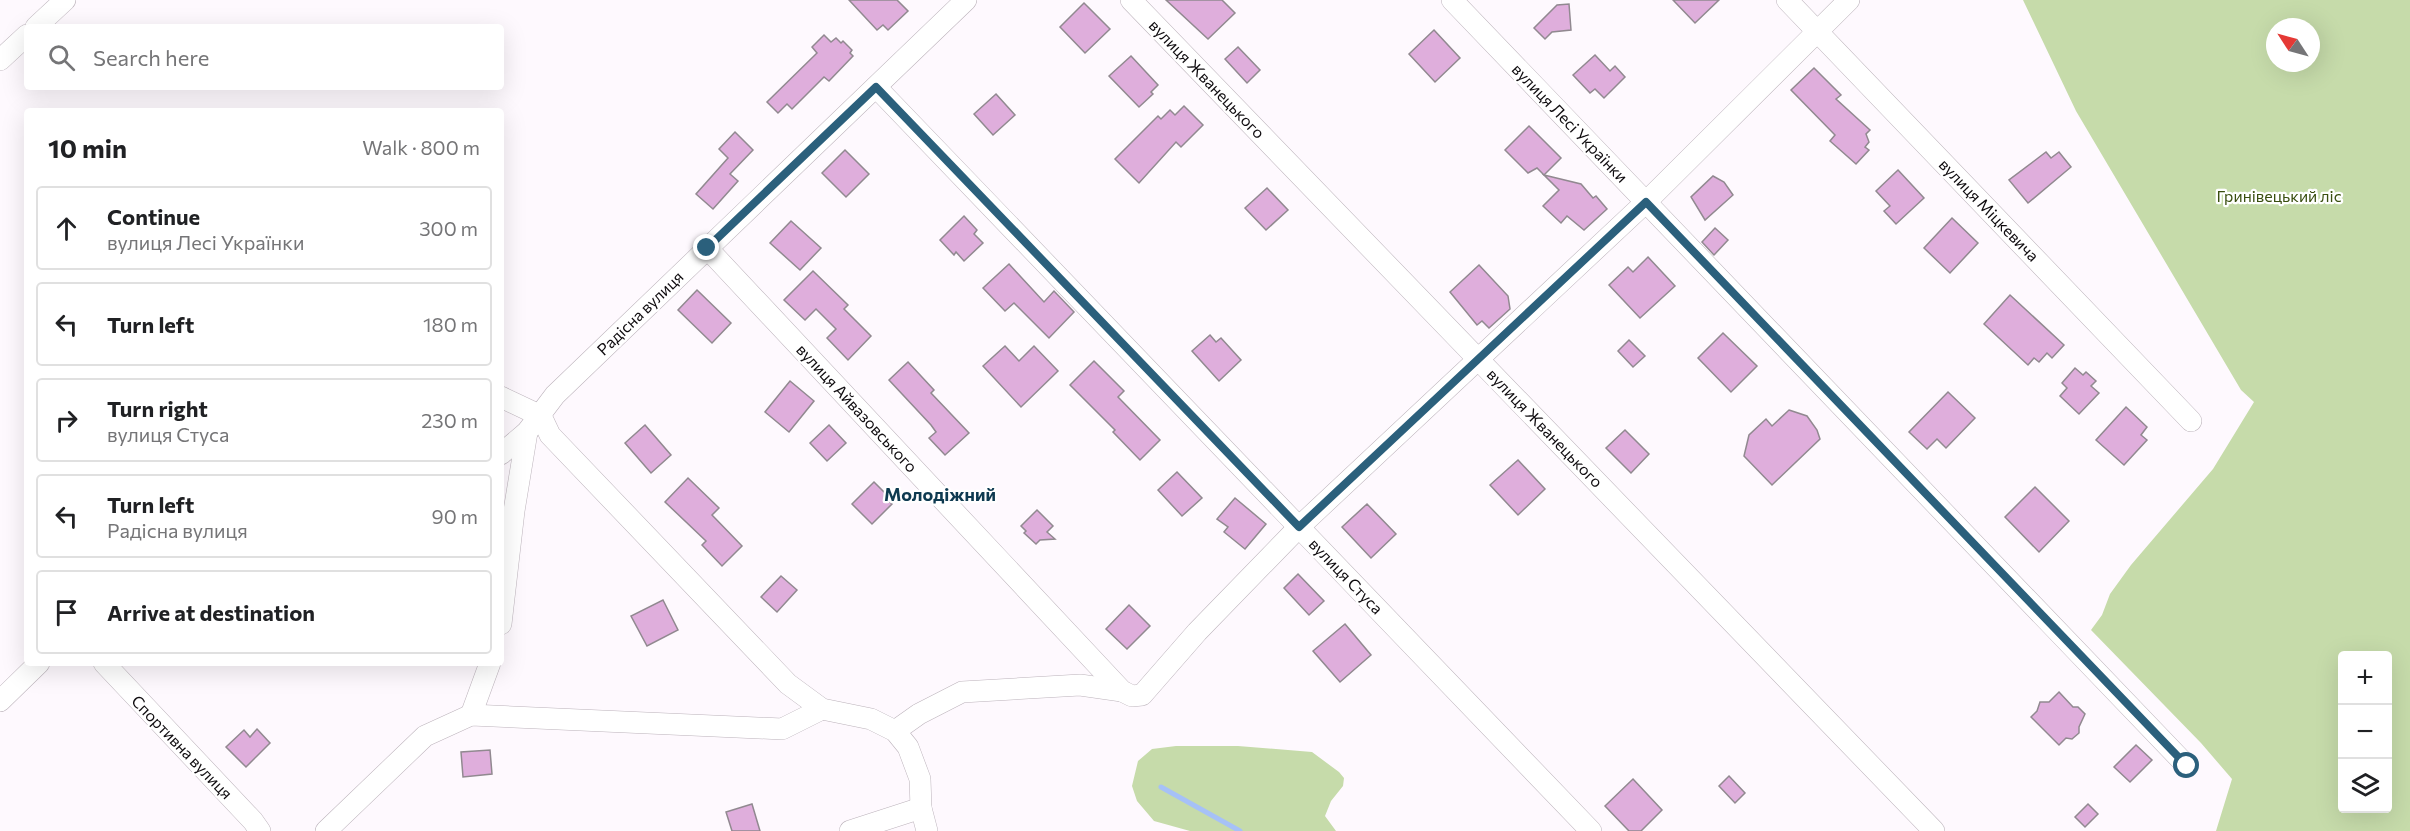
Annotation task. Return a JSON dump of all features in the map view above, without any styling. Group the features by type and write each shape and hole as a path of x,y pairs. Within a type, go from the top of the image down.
{"street":[{"path":"39,24 65,0"},
{"name":"Радісна вулиця","path":"504,451 534,424 555,395 966,0"},
{"name":"вулиця Жванецького","path":"1131,0 1934,831"},
{"name":"вулиця Лесі Українки","path":"1452,0 2187,766"},
{"name":"вулиця Міцкевича","path":"1787,0 2191,421"},
{"path":"895,731 919,714 962,692 1080,685 1142,695 1197,632 1299,527 1646,202 1849,0"},
{"path":"0,60 24,38"},
{"name":"вулиця Стуса","path":"876,87 1591,831"},
{"name":"вулиця Айвазовського","path":"707,248 1127,693"},
{"path":"504,399 550,435 788,684 822,709 871,719 895,731 908,747 920,779 921,808 927,831"},
{"path":"504,598 514,511 534,424"},
{"path":"0,701 36,666"},
{"name":"Спортивна вулиця","path":"107,666 254,821 260,831"},
{"path":"471,715 489,666"},
{"path":"326,831 425,736 471,715 782,729 822,709"},
{"path":"850,831 921,808"}],"green space":[{"name":"Гринівецький ліс","path":"2023,0 2410,0 2410,831 2216,831 2232,779 2201,743 2091,630 2102,615 2110,594 2131,565 2213,469 2254,402 2241,390 2076,111"},
{"path":"1176,746 1238,746 1312,752 1344,778 1343,786 1331,801 1325,816 1336,831 1190,831 1154,821 1137,801 1132,786 1138,761 1152,749"}],"building":[{"path":"849,0 897,0 908,11 888,30 883,25 877,30"},
{"path":"1166,0 1222,0 1235,13 1208,39"},
{"path":"1673,0 1719,0 1695,23"},
{"path":"1084,3 1110,29 1085,53 1060,27"},
{"path":"1569,4 1571,30 1552,32 1545,39 1534,28 1557,5"},
{"path":"1434,30 1460,58 1435,82 1409,54"},
{"path":"824,35 831,42 836,38 841,43 843,41 852,50 850,53 853,56 829,81 824,77 792,109 787,104 778,113 767,102 817,53 812,47"},
{"path":"1238,47 1260,70 1247,83 1225,59"},
{"path":"1595,55 1610,71 1615,66 1625,77 1604,98 1595,89 1590,93 1573,75"},
{"path":"1131,56 1158,85 1151,92 1153,94 1139,107 1109,76"},
{"path":"1814,68 1841,95 1836,99 1870,130 1866,134 1869,142 1865,147 1869,150 1856,164 1830,141 1835,135 1791,90"},
{"path":"996,94 1015,115 993,135 974,114"},
{"path":"1184,106 1203,125 1181,147 1176,142 1139,183 1115,159 1158,116 1161,119 1170,110 1175,115"},
{"path":"1529,126 1561,158 1544,175 1537,168 1528,173 1505,150"},
{"path":"735,132 753,150 730,174 738,181 713,209 696,194 728,158 719,149"},
{"path":"845,150 869,174 846,197 822,173"},
{"path":"2046,152 2051,158 2059,152 2071,167 2028,203 2009,180"},
{"path":"1898,170 1924,198 1896,224 1884,211 1890,206 1876,191"},
{"path":"1544,175 1581,184 1607,209 1584,230 1567,216 1561,223 1543,206 1559,190"},
{"path":"1713,176 1724,182 1733,195 1705,220 1691,197"},
{"path":"1267,188 1288,210 1266,230 1245,208"},
{"path":"964,216 977,230 974,234 983,243 964,261 956,252 954,255 940,240"},
{"path":"1952,218 1978,243 1950,273 1924,248"},
{"path":"791,221 821,248 800,270 770,243"},
{"path":"1715,228 1728,240 1714,255 1702,242"},
{"path":"1648,257 1675,286 1640,318 1609,285 1628,267 1633,272"},
{"path":"1009,264 1044,302 1054,291 1074,312 1049,338 1014,303 1005,311 983,288"},
{"path":"1479,265 1508,296 1510,309 1489,328 1482,321 1477,325 1450,292"},
{"path":"813,271 848,305 844,309 871,336 848,360 827,338 836,329 816,309 805,320 784,300"},
{"path":"697,290 731,323 712,343 678,310"},
{"path":"2010,295 2064,345 2052,358 2047,353 2039,362 2034,358 2028,365 1984,324"},
{"path":"1723,333 1757,366 1731,392 1698,358"},
{"path":"1210,335 1216,342 1221,338 1241,360 1219,381 1192,351"},
{"path":"1629,340 1645,356 1633,367 1618,351"},
{"path":"1005,346 1019,361 1034,346 1058,371 1021,407 983,366"},
{"path":"1094,361 1124,391 1118,397 1160,440 1140,460 1113,432 1115,430 1070,385"},
{"path":"908,362 934,390 931,393 969,433 945,455 929,438 936,432 931,425 889,380"},
{"path":"2075,368 2083,375 2086,372 2096,381 2091,386 2099,393 2079,414 2060,396 2067,388 2062,383"},
{"path":"790,381 814,401 789,432 765,412"},
{"path":"1948,392 1975,418 1946,448 1937,439 1927,449 1909,432"},
{"path":"2126,407 2147,427 2141,435 2147,440 2124,465 2096,440"},
{"path":"1789,410 1807,416 1817,430 1820,439 1772,485 1744,456 1749,435 1766,419 1772,426"},
{"path":"645,425 671,455 651,473 625,443"},
{"path":"829,425 846,443 827,461 810,443"},
{"path":"1625,430 1649,454 1631,473 1606,448"},
{"path":"1518,460 1545,489 1518,515 1490,485"},
{"path":"1177,472 1202,498 1182,516 1158,490"},
{"path":"688,478 719,508 712,515 742,546 722,566 702,545 706,541 665,502"},
{"path":"874,482 892,504 872,524 852,504"},
{"path":"2035,487 2069,521 2039,552 2005,517"},
{"path":"1235,498 1266,524 1245,549 1224,532 1228,527 1217,519"},
{"path":"1367,504 1396,534 1371,558 1342,527"},
{"path":"1037,510 1053,526 1047,532 1055,539 1040,540 1036,544 1024,533 1026,531 1021,526"},
{"path":"1298,574 1324,601 1309,615 1284,588"},
{"path":"781,576 797,590 777,612 761,597"},
{"path":"663,600 678,630 647,646 631,616"},
{"path":"1129,605 1150,626 1127,649 1106,629"},
{"path":"1345,624 1371,655 1340,682 1313,651"},
{"path":"2059,692 2073,707 2078,707 2085,714 2079,727 2079,733 2072,739 2066,738 2059,745 2031,717 2037,711 2040,702 2049,702"},
{"path":"257,729 270,743 246,767 226,747 244,730 250,737"},
{"path":"2136,745 2152,760 2130,782 2114,767"},
{"path":"490,750 492,774 463,777 461,752"},
{"path":"1729,776 1745,793 1735,803 1719,786"},
{"path":"1633,779 1662,810 1641,831 1629,831 1605,806"},
{"path":"752,804 760,831 732,831 726,812"},
{"path":"2088,804 2098,814 2085,827 2075,817"}],"waterway":[{"path":"1161,787 1240,831"}],"district":[{"name":"Молодіжний","path":"940,495"}],"route":[{"path":"707,248 876,87 1299,527 1646,202 2187,766"}]}
